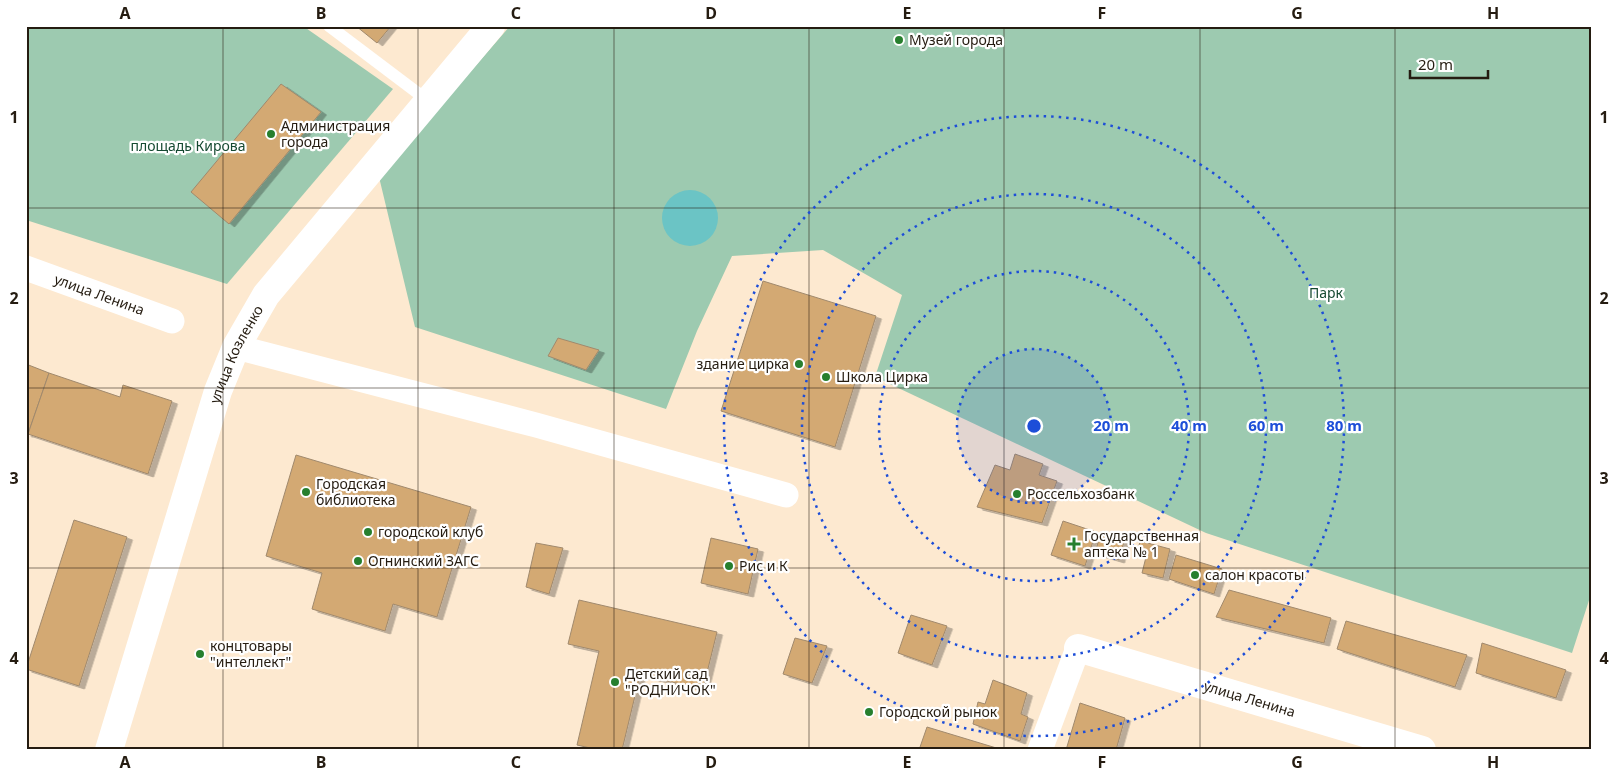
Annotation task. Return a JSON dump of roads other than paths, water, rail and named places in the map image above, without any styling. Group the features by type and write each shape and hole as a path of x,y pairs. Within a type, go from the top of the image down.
{"street":[{"name":"улица Козленко","path":"109,750 218,391 236,347 266,295 427,100 491,26"},
{"name":"улица Ленина","path":"26,268 172,321"},
{"path":"236,347 536,425 786,495"},
{"path":"1040,750 1078,648"},
{"name":"улица Ленина","path":"1078,648 1422,750"}],"lane":[{"path":"329,26 427,100"}],"water":[{"path":"690,190 701,192 710,198 716,207 718,218 716,229 710,238 701,244 690,246 679,244 670,238 664,229 662,218 664,207 670,198 679,192"}],"place":[{"name":"Музей города","path":"899,40"},
{"name":"Администрация города","path":"271,134"},
{"name":"здание цирка","path":"799,364"},
{"name":"Школа Цирка","path":"826,377"},
{"name":"Городская библиотека","path":"306,492"},
{"name":"Россельхозбанк","path":"1017,494"},
{"name":"городской клуб","path":"368,532"},
{"name":"Государственная аптека № 1","path":"1074,544"},
{"name":"Огнинский ЗАГС","path":"358,561"},
{"name":"Рис и К","path":"729,566"},
{"name":"салон красоты","path":"1195,575"},
{"name":"концтовары \"интеллект\"","path":"200,654"},
{"name":"Детский сад \"РОДНИЧОК\"","path":"615,682"},
{"name":"Городской рынок","path":"869,712"}],"park label":[{"name":"площадь Кирова","path":"188,146"},
{"name":"Парк","path":"1326,293"}]}
